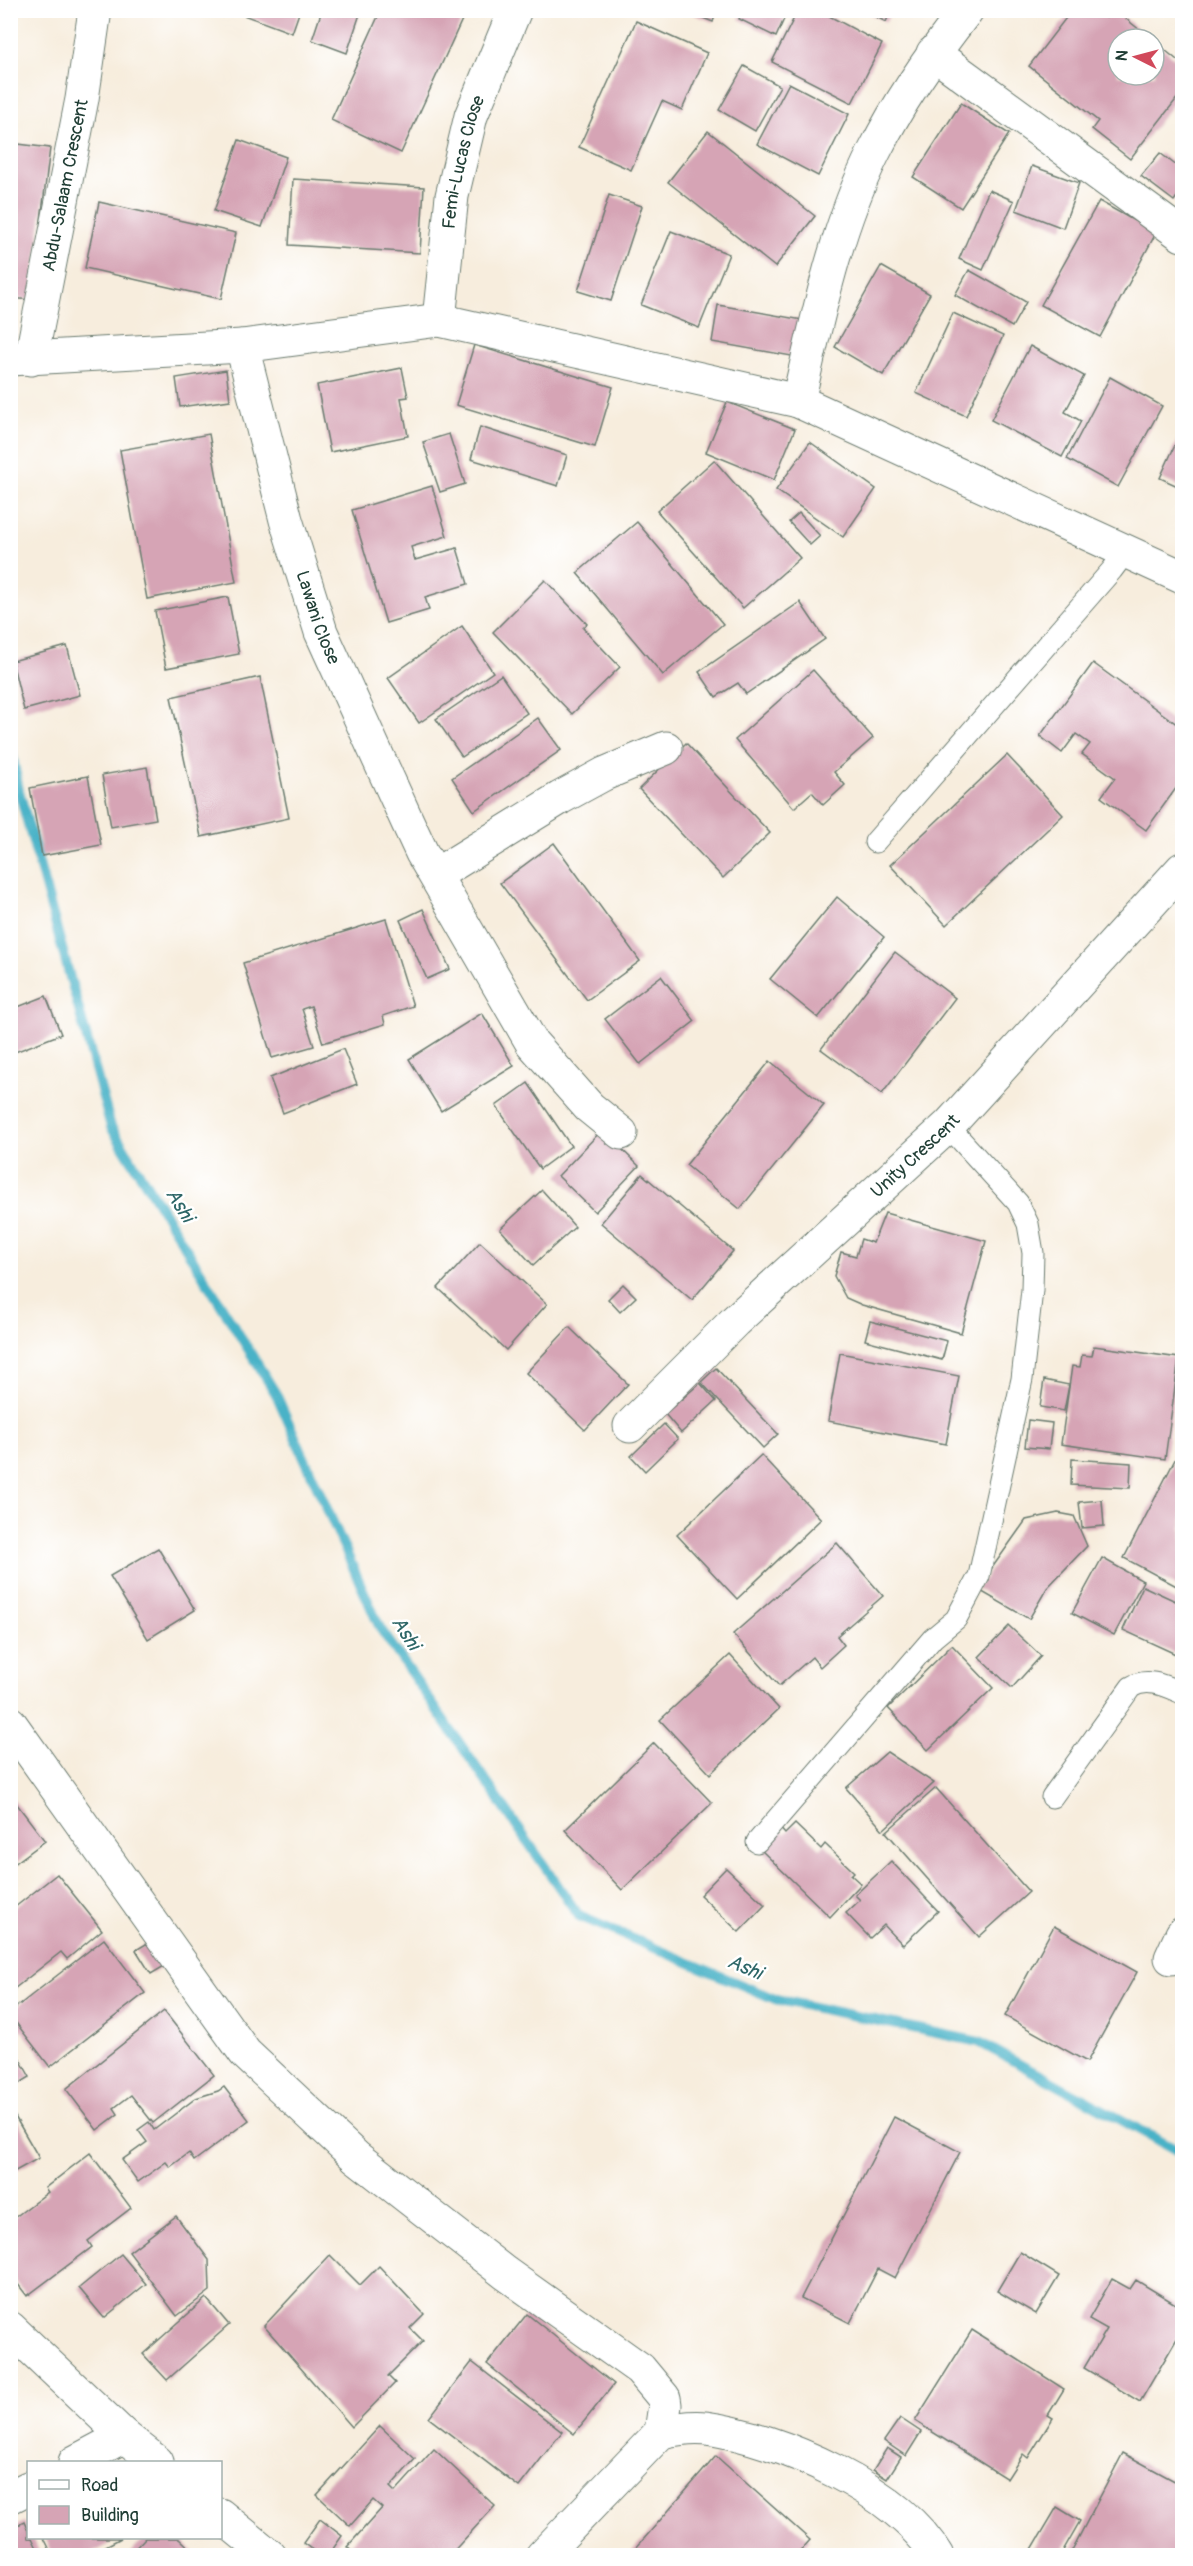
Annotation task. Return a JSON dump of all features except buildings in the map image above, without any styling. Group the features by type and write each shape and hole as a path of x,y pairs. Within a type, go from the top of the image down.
{"street":[{"name":"Abdu-Salaam Crescent","path":"20,359 82,99 94,10"},
{"name":"Femi-Lucas Close","path":"439,320 452,196 468,128 515,10"},
{"path":"798,400 824,289 844,226 874,152 933,53 967,10"},
{"path":"933,53 1182,235"},
{"path":"20,359 242,346 439,320 798,400 1182,577"},
{"name":"Lawani Close","path":"242,346 286,519 321,632 408,823 532,1043 589,1107 621,1133"},
{"path":"436,874 560,798 604,774 666,748"},
{"name":"Unity Crescent","path":"630,1426 735,1321 948,1126 1182,869"},
{"path":"10,1723 245,2053 356,2157 505,2273 640,2369 664,2398 661,2432"},
{"path":"10,2328 124,2436 155,2461"},
{"path":"542,2556 661,2432 682,2428 705,2428 748,2437 794,2452 855,2482 916,2525 938,2556"},
{"path":"79,2461 124,2436"},
{"path":"10,2497 27,2488"},
{"path":"222,2517 270,2556"}],"lane":[{"path":"875,842 1112,570 1126,550"},
{"path":"757,1842 933,1638 956,1619 978,1576 1022,1379 1032,1290 1032,1253 1028,1224 1018,1203 948,1126"},
{"path":"1052,1797 1131,1687 1140,1682 1150,1682 1182,1693"}],"waterway":[{"name":"Ashi","path":"10,744 19,791 111,1127 276,1394 380,1628 579,1916 775,1999 979,2042 1182,2153"}]}
